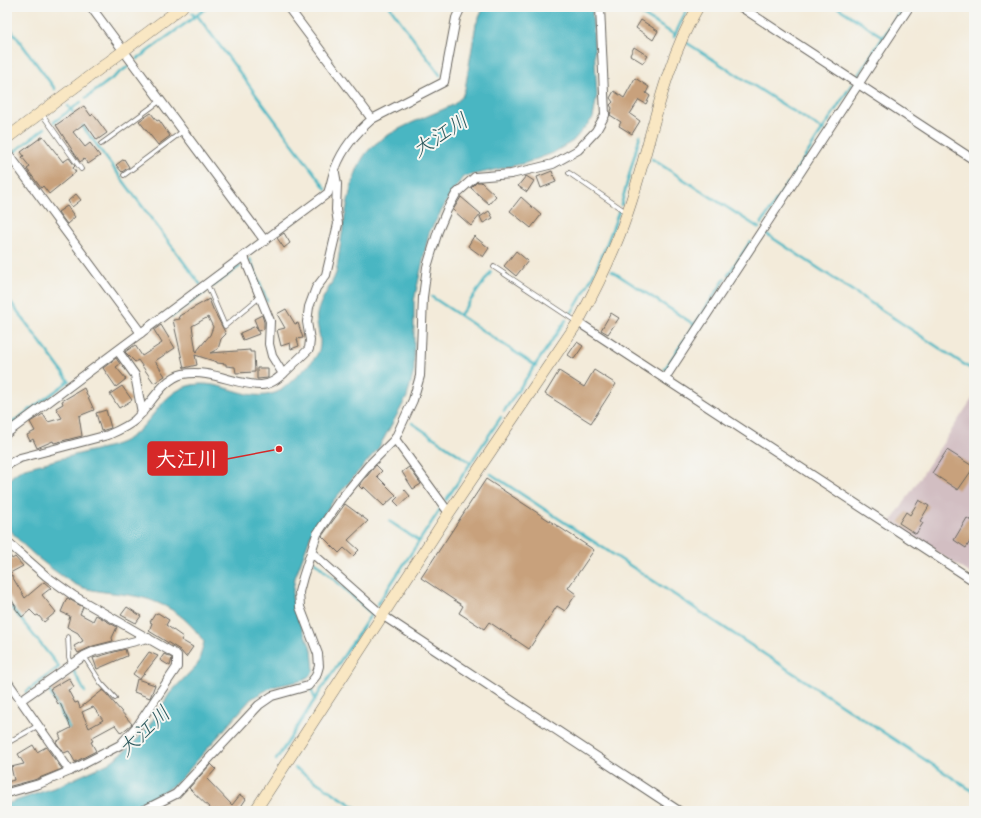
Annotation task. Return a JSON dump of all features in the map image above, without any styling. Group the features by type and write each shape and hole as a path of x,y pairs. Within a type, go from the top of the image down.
{"street":[{"path":"91,7 265,241"},
{"path":"7,138 182,7"},
{"path":"288,7 372,120"},
{"path":"7,433 328,193 334,170 344,149 354,135 372,120 444,82 456,18 461,7"},
{"path":"142,811 176,794 259,705 272,696 308,686 316,676 319,666 318,654 300,607 299,592 317,534 340,500 369,465 395,439 413,400 420,376 423,297 427,267 438,231 456,194 475,176 511,174 554,164 578,150 596,131 605,115 600,7"},
{"path":"255,811 449,512 578,322 610,261 628,214 674,60 688,25 698,7"},
{"path":"741,7 974,160"},
{"path":"665,378 909,7"},
{"path":"7,152 141,334"},
{"path":"7,465 20,458 108,435 134,421 164,385 181,374 212,374 262,385 274,382 283,374 309,349 310,340 307,322 309,307 316,288 326,275 338,224 336,210 337,184 334,170"},
{"path":"244,257 270,321 269,344 272,356 283,374"},
{"path":"578,322 974,581"},
{"path":"118,350 135,375 142,413"},
{"path":"395,439 449,512"},
{"path":"7,793 27,788 70,770 120,745 138,725 177,667 177,655 74,596 8,544"},
{"path":"312,554 382,615 679,811"},
{"path":"21,700 84,656 96,651 148,638"},
{"path":"7,681 70,770"}],"lane":[{"path":"101,144 160,101"},
{"path":"41,113 81,170"},
{"path":"124,175 183,131"},
{"path":"569,173 628,214"},
{"path":"494,267 578,322"},
{"path":"207,284 226,326 260,297"},
{"path":"68,637 69,658 71,664"},
{"path":"84,656 101,683 116,698"},
{"path":"7,746 9,742 39,725"}],"shaded area":[{"path":"974,396 974,576 891,522"}],"water":[{"path":"484,7 592,7 597,96 593,118 573,141 553,153 526,163 463,177 451,194 429,233 414,301 414,371 407,397 378,449 333,501 312,532 295,578 292,597 298,619 312,650 314,671 305,680 272,687 251,699 179,781 162,793 123,811 7,811 7,804 56,787 109,763 130,747 147,729 170,693 198,664 204,642 195,629 178,614 165,606 149,599 131,595 84,588 76,585 54,571 20,541 12,532 7,523 8,482 14,475 25,468 122,442 139,431 174,392 182,388 206,384 250,394 271,394 286,386 310,364 318,354 320,346 317,323 318,309 336,273 346,210 350,192 360,163 367,152 384,137 407,125 453,105 462,97 465,89 476,24"}],"building":[{"path":"641,20 658,31 653,40 636,28"},
{"path":"634,47 648,56 643,63 630,55"},
{"path":"635,78 649,87 646,93 650,96 646,104 639,100 630,114 640,121 632,134 619,126 621,122 610,115 612,108 610,105 613,102 610,98 614,91 624,98"},
{"path":"84,106 91,116 93,114 107,133 97,140 85,123 73,132 85,147 90,143 100,156 88,164 84,159 80,162 56,125"},
{"path":"151,113 157,121 159,120 170,136 158,145 139,121"},
{"path":"43,136 63,162 69,158 75,166 73,168 76,172 49,194 43,186 41,188 27,169 30,167 22,157 24,156 21,152"},
{"path":"124,159 129,167 122,172 116,165"},
{"path":"552,171 556,182 541,188 537,177"},
{"path":"526,176 534,181 527,192 518,186"},
{"path":"477,182 481,182 496,196 489,204 471,188"},
{"path":"76,194 81,200 72,207 68,201"},
{"path":"461,197 481,214 471,226 453,210"},
{"path":"521,197 541,215 531,228 510,211"},
{"path":"67,206 75,217 67,224 58,212"},
{"path":"489,211 493,218 483,223 480,217"},
{"path":"284,233 290,243 284,248 277,238"},
{"path":"474,236 489,248 483,257 468,246"},
{"path":"516,251 528,261 516,276 504,266"},
{"path":"209,299 226,334 221,339 218,349 210,353 250,350 250,352 254,352 255,372 236,373 235,367 226,366 226,364 217,363 195,355 197,365 184,368 173,320 180,319 179,316","holes":["208,317 213,327 210,335 196,352 192,326"]},
{"path":"286,309 295,324 298,323 303,338 297,339 299,346 291,349 290,343 281,346 277,330 285,328 277,314"},
{"path":"611,313 619,318 608,334 601,330"},
{"path":"262,315 264,329 259,331 254,319"},
{"path":"161,325 175,348 155,361 165,376 154,383 138,360 135,362 125,352 135,345 142,356 162,343 154,330"},
{"path":"256,326 259,334 243,340 240,333"},
{"path":"577,342 583,346 574,359 568,355"},
{"path":"116,358 120,364 116,367 126,379 116,387 103,368"},
{"path":"257,368 268,368 268,378 257,379"},
{"path":"594,370 616,384 591,423 545,394 559,371 584,387"},
{"path":"122,386 132,400 119,408 110,394"},
{"path":"84,388 94,410 79,416 82,436 54,443 53,441 37,448 33,439 30,441 27,435 35,431 30,422 43,414 48,422 62,418 56,408 63,404 62,401"},
{"path":"106,410 111,428 101,431 96,413"},
{"path":"947,450 974,467 958,490 932,473"},
{"path":"376,465 382,471 377,476 396,495 384,506 364,487 362,489 359,486"},
{"path":"409,467 421,484 413,489 402,472"},
{"path":"486,479 594,550 568,588 576,594 565,611 557,606 529,649 489,622 484,629 459,613 463,606 421,578"},
{"path":"405,490 410,496 399,506 394,501"},
{"path":"919,500 929,506 920,521 923,523 916,534 899,523 906,512 910,515"},
{"path":"345,504 368,521 348,540 359,550 353,556 344,548 339,553 322,536"},
{"path":"967,518 974,522 974,535 966,548 954,540"},
{"path":"7,550 12,559 15,557 23,566 10,573 25,598 44,582 51,588 42,595 56,612 44,622 38,615 36,616 30,610 22,617 15,608 16,607 7,592"},
{"path":"67,598 83,607 80,614 93,621 96,615 117,627 112,638 113,641 93,646 78,653 74,646 83,641 78,633 67,627 70,616 61,612"},
{"path":"127,607 141,616 136,623 121,615"},
{"path":"158,613 169,620 166,625 183,637 181,640 193,647 186,657 180,650 149,631 152,623 150,622 155,614"},
{"path":"125,649 127,656 97,669 93,658"},
{"path":"149,652 158,656 140,679 133,674"},
{"path":"164,654 172,658 170,666 160,660"},
{"path":"69,678 74,687 68,690 75,703 78,702 80,708 103,690 132,724 121,733 115,725 91,738 93,741 91,742 96,751 75,762 69,751 64,753 56,742 61,739 59,734 71,728 60,703 58,704 50,689","holes":["93,707 103,720 89,728 82,712"]},
{"path":"137,679 155,685 150,698 134,692"},
{"path":"33,745 37,752 46,747 62,769 34,780 7,787 7,782 14,780 11,767 24,764 18,754"},
{"path":"211,764 216,769 207,779 232,805 240,795 246,799 238,811 213,811 189,788"}],"waterway":[{"path":"137,59 208,7"},
{"path":"390,7 440,75"},
{"path":"630,7 675,35"},
{"path":"674,37 688,7"},
{"path":"837,7 883,37"},
{"path":"857,77 903,7"},
{"path":"192,13 195,17"},
{"path":"197,15 326,189"},
{"path":"7,24 55,89"},
{"path":"687,43 823,130"},
{"path":"86,98 130,65"},
{"path":"792,177 852,84"},
{"path":"54,122 81,102"},
{"path":"68,106 75,115"},
{"path":"81,124 200,284"},
{"path":"14,152 45,128"},
{"path":"621,205 640,135"},
{"path":"652,159 759,228"},
{"path":"761,224 788,183"},
{"path":"570,315 578,303 598,264 619,211"},
{"path":"765,233 974,371"},
{"path":"728,275 750,242"},
{"path":"250,259 267,301"},
{"path":"213,286 240,266"},
{"path":"612,271 695,325"},
{"path":"460,315 491,272"},
{"path":"665,369 725,279"},
{"path":"172,316 205,292"},
{"path":"7,297 69,381 8,426"},
{"path":"432,297 536,366"},
{"path":"504,411 566,320"},
{"path":"446,500 501,417"},
{"path":"412,423 471,463"},
{"path":"491,474 974,792"},
{"path":"377,605 441,508"},
{"path":"389,521 419,541"},
{"path":"315,562 372,614"},
{"path":"7,601 9,605"},
{"path":"12,608 59,667 26,692"},
{"path":"315,699 372,613"},
{"path":"73,670 85,692"},
{"path":"60,679 67,674"},
{"path":"47,687 71,731"},
{"path":"276,760 315,699 311,689"},
{"path":"295,768 361,811"}],"place":[{"name":"大江川","path":"279,449"}]}
